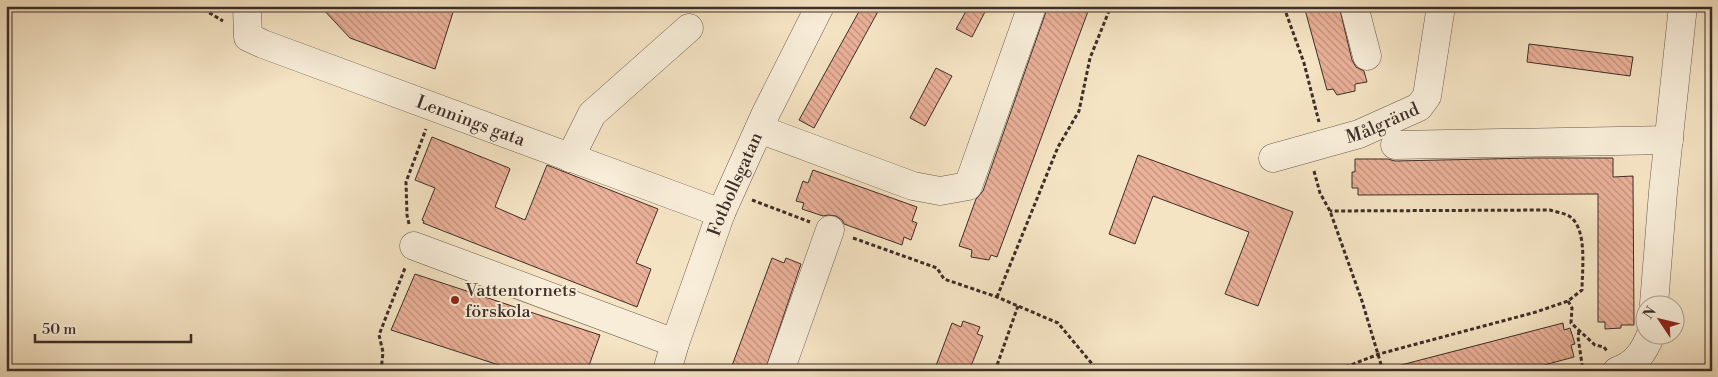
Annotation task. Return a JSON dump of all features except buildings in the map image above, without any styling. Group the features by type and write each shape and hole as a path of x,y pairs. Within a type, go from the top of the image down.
{"street":[{"name":"Lennings gata","path":"248,6 248,37 263,44 570,158 726,203"},
{"name":"Fotbollsgatan","path":"666,371 726,203 759,129 820,6"},
{"path":"759,129 913,186 940,191 968,186 1032,6"},
{"path":"1354,6 1367,56"},
{"name":"Målgränd","path":"1273,158 1359,134 1419,107 1427,96 1441,6"},
{"path":"1655,294 1683,6"},
{"path":"570,158 592,114 689,28"},
{"path":"1394,144 1669,140"},
{"path":"780,371 830,230"},
{"path":"414,246 675,342"},
{"path":"1623,368 1640,355 1647,344"}],"path":[{"path":"997,297 1058,147 1079,111 1090,58 1111,6"},
{"path":"1276,6 1286,10 1304,63 1316,146 1320,193 1330,211 1384,371"},
{"path":"726,203 830,230 936,268 944,280 997,297 1058,323 1098,371"},
{"path":"1320,371 1348,366 1379,354 1536,312 1568,301 1582,290 1582,239 1578,225 1568,216 1550,210 1330,211"},
{"path":"1568,301 1572,308 1571,323 1595,345 1604,347 1623,368"},
{"path":"995,371 1018,306"},
{"path":"1579,331 1578,337 1583,371"}],"place":[{"name":"Vattentornets förskola","path":"455,300"}]}
